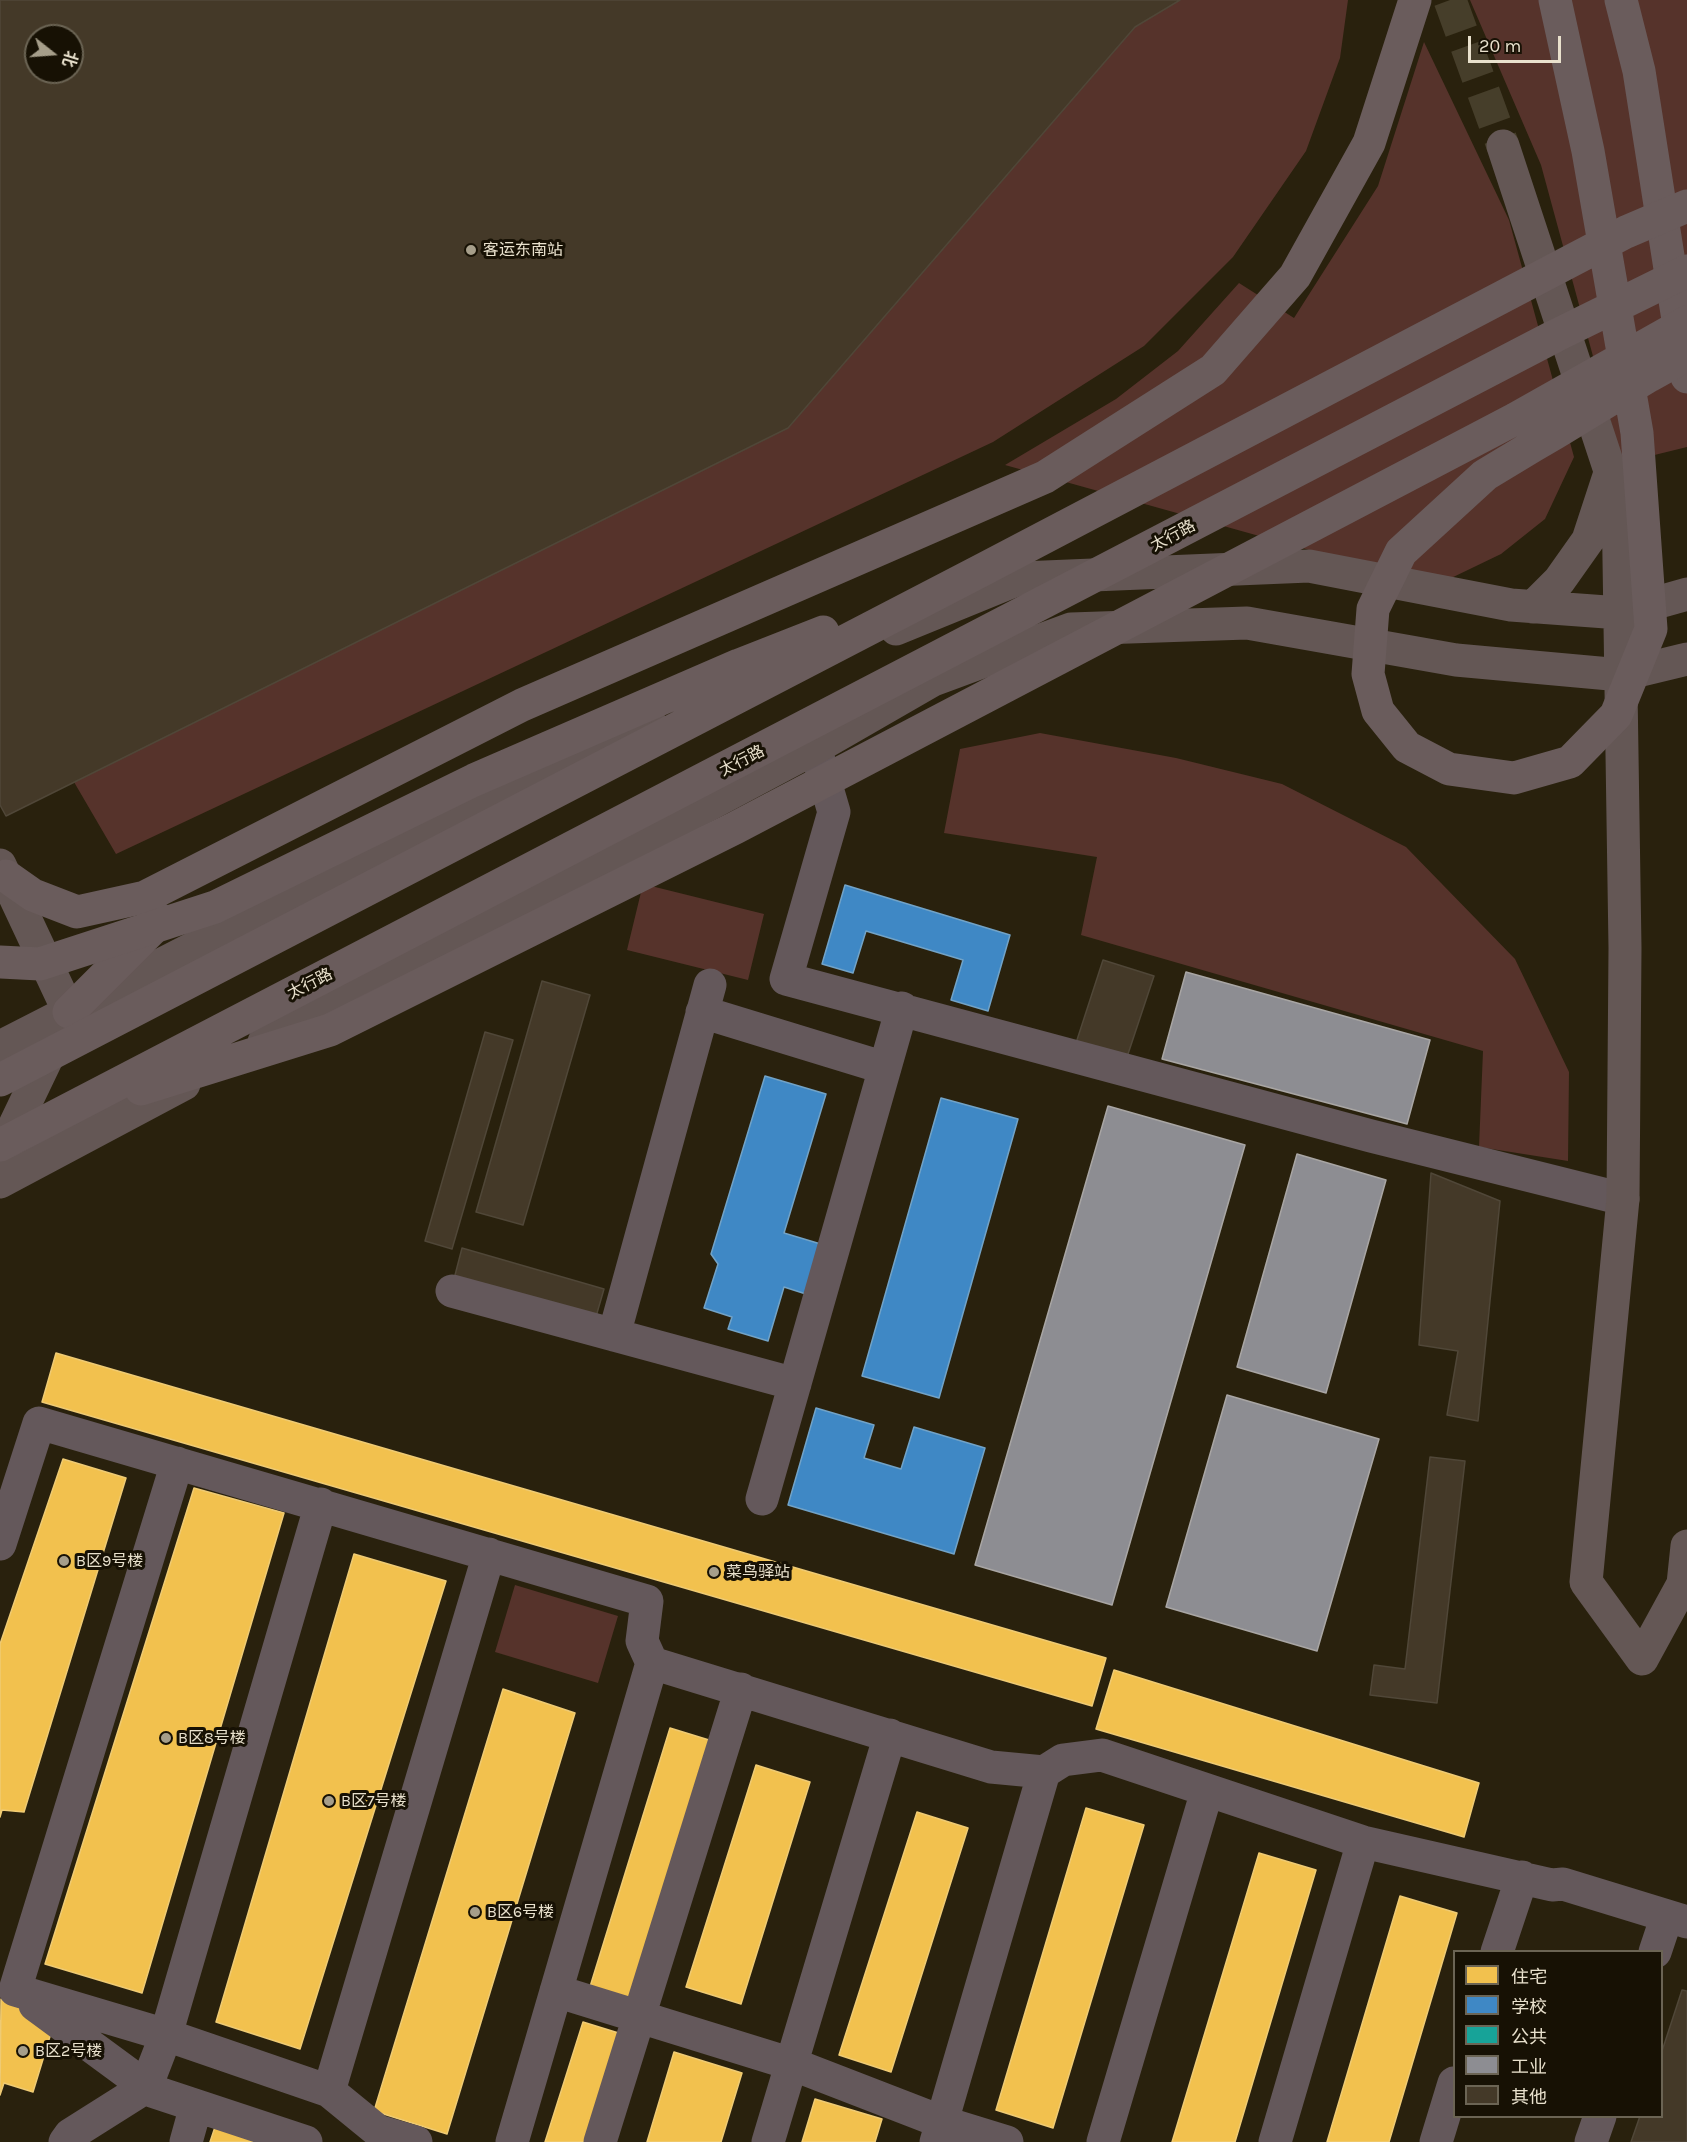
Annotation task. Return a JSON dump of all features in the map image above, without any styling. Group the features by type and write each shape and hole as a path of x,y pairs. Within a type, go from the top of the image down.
{"highway":[{"path":"2,871 33,895 76,912 145,897 522,705 1045,477 1213,370 1295,276 1369,143 1415,0"},
{"path":"1555,0 1588,152 1617,315 1629,386 1631,397 1637,433 1651,629 1616,714 1570,762 1514,778 1449,769 1407,747 1378,711 1368,674 1373,609 1401,552 1485,475 1611,398 1621,393 1630,387 1649,376 1687,355"},
{"path":"1622,0 1639,71 1687,377"},
{"path":"0,1080 984,569 1626,232 1687,206"},
{"name":"太行路","path":"0,1145 1483,374 1687,271"},
{"path":"59,1114 330,1030 745,822 1515,419 1687,322"},
{"path":"0,962 40,964 215,907 516,762 739,665 984,569"},
{"path":"69,1012 224,857"}],"main road":[{"path":"1503,146 1618,495 1625,948 1623,1199 1587,1582 1641,1659 1683,1584 1687,1546"},
{"path":"1533,607 1559,581 1588,540 1610,472"},
{"path":"0,1047 522,780 1021,578 1309,566 1511,605 1620,613 1687,594"},
{"path":"0,1182 815,748 933,680 1071,628 1247,623 1456,660 1621,675 1687,659"},
{"path":"2,871 14,923 69,1012"},
{"path":"14,923 82,911"},
{"path":"0,1157 69,1012"}],"street":[{"path":"815,748 834,812 786,979 902,1008 1371,1136 1623,1199"},
{"path":"614,1335 706,999 885,1068"},
{"path":"762,1499 902,1008"},
{"path":"452,1291 795,1384"},
{"path":"0,1544 39,1423 647,1601 642,1641 651,1663 512,2142"},
{"path":"8,1988 177,1463"},
{"path":"65,2142 70,2135 146,2086 166,2035 321,1504"},
{"path":"329,2091 489,1554"},
{"path":"651,1663 990,1767 1044,1772 1063,1760 1102,1755 1362,1842 1597,1893 1677,1919 1656,1950"},
{"path":"600,2142 741,1689"},
{"path":"768,2142 890,1735"},
{"path":"939,2132 1044,1772"},
{"path":"1103,2142 1207,1791"},
{"path":"1275,2142 1362,1842"},
{"path":"1498,1950 1522,1877"},
{"path":"8,1988 166,2035 329,2091 378,2131 416,2142"},
{"path":"8,1988 146,2086 196,2106 306,2142"},
{"path":"556,1991 792,2064 939,2132 1007,2142"},
{"path":"1436,2142 1453,2090"},
{"path":"186,2142 196,2106"},
{"path":"1591,2142 1599,2118"}],"shaded area":[{"path":"1180,0 1348,0 1340,58 1306,151 1233,257 1144,346 993,442 116,854 74,782 788,428 1135,27"},
{"path":"1470,0 1687,0 1687,447 1622,463 1541,165"},
{"path":"1424,42 1509,220 1574,457 1545,519 1501,554 1418,594 1313,551 1005,465 1116,399 1178,351 1239,283 1294,318 1378,186"},
{"path":"1040,733 1176,758 1282,784 1406,847 1515,959 1569,1072 1568,1161 1479,1147 1483,1051 1081,935 1097,857 944,833 960,749"},
{"path":"643,884 764,914 748,980 627,950"},
{"path":"515,1585 618,1616 598,1683 495,1652"}],"building: 住宅":[{"path":"56,1353 1106,1658 1092,1706 42,1402"},
{"name":"B区9号楼","path":"63,1459 126,1478 24,1812 2,1810 0,1817 0,1644"},
{"name":"B区8号楼","path":"194,1488 284,1513 142,1993 45,1964"},
{"name":"B区7号楼","path":"354,1554 446,1581 300,2049 216,2022"},
{"path":"1114,1670 1479,1783 1464,1837 1096,1729"},
{"name":"B区6号楼","path":"503,1689 575,1713 447,2134 374,2111"},
{"path":"670,1728 709,1740 628,2002 589,1990"},
{"path":"756,1765 810,1782 741,2004 686,1987"},
{"path":"1086,1808 1144,1825 1053,2128 996,2110"},
{"path":"917,1812 968,1828 891,2072 839,2055"},
{"path":"1259,1853 1316,1870 1235,2142 1172,2142"},
{"path":"1400,1896 1457,1913 1389,2142 1327,2142"},
{"name":"B区2号楼","path":"1,1999 55,2020 33,2092 4,2083 0,2095"},
{"path":"583,2022 625,2035 592,2142 545,2142"},
{"path":"674,2052 742,2073 721,2142 647,2142"},
{"path":"815,2099 882,2119 875,2142 802,2142"},
{"path":"215,2127 262,2142 210,2142"}],"building: 学校":[{"path":"845,885 1010,935 988,1011 951,1000 963,960 866,931 853,973 822,964"},
{"path":"765,1076 826,1094 784,1233 824,1245 809,1295 784,1287 768,1341 728,1329 732,1317 704,1308 718,1264 711,1254"},
{"path":"941,1098 1018,1119 939,1398 862,1376"},
{"path":"816,1408 874,1425 864,1458 901,1469 914,1427 985,1448 954,1554 788,1505"}],"building: 公共":[{"path":"164,0 646,0 0,345 0,88 24,75 24,84 84,84 84,43"}],"building: 工业":[{"path":"1186,972 1430,1040 1407,1124 1162,1059"},
{"path":"1108,1106 1245,1145 1112,1605 975,1565"},
{"path":"1297,1154 1386,1180 1326,1393 1237,1367"},
{"path":"1227,1395 1379,1439 1317,1651 1166,1607"}],"building: 其他":[{"name":"客运东南站","path":"0,0 1180,0 1135,27 788,428 6,816 0,805"},
{"path":"1103,960 1154,976 1126,1060 1076,1043"},
{"path":"542,981 590,995 523,1225 476,1212"},
{"path":"485,1032 513,1040 452,1249 425,1241"},
{"path":"1431,1173 1500,1201 1478,1421 1447,1415 1458,1351 1419,1345"},
{"path":"462,1248 604,1289 595,1320 454,1279"},
{"path":"1430,1457 1465,1461 1437,1703 1370,1695 1374,1665 1405,1669"},
{"path":"1682,1990 1687,1991 1687,2142 1631,2142 1639,2118 1663,2118 1663,2048"}],"tunnel":[{"path":"1450,0 1503,146"}],"place":[{"name":"客运东南站","path":"471,250"},
{"name":"B区9号楼","path":"64,1561"},
{"name":"菜鸟驿站","path":"714,1572"},
{"name":"B区8号楼","path":"166,1738"},
{"name":"B区7号楼","path":"329,1801"},
{"name":"B区6号楼","path":"475,1912"},
{"name":"B区2号楼","path":"23,2051"}]}
